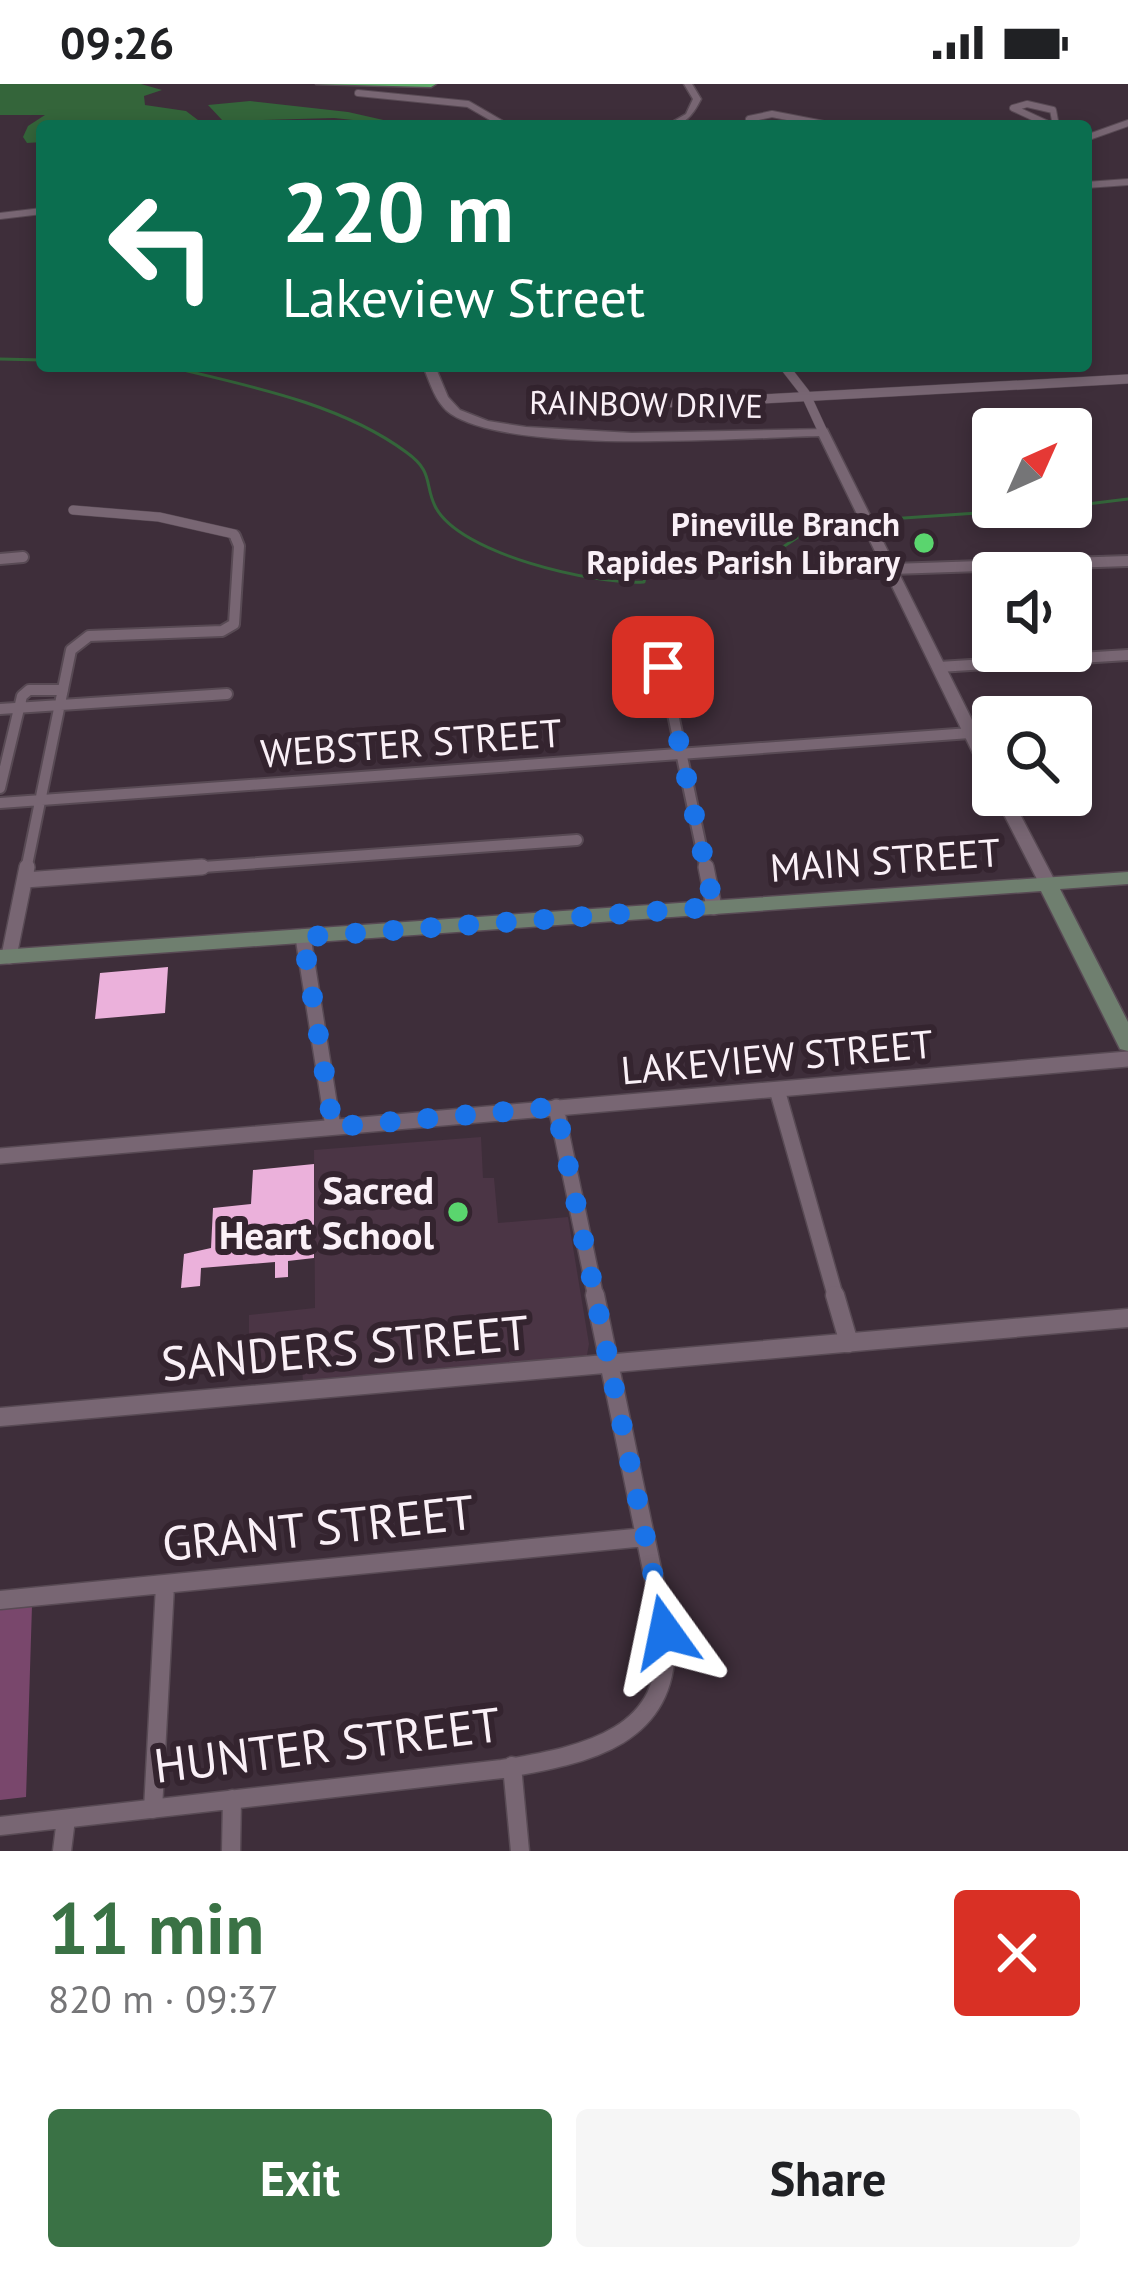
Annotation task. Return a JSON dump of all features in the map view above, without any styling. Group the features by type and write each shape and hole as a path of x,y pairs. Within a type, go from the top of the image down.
{"highway":[{"path":"321,84 431,84"}],"main road":[{"name":"MAIN STREET","path":"5,957 1128,878"},
{"path":"1048,885 1128,1043"}],"street":[{"path":"676,84 693,102"},
{"path":"680,120 689,115 697,99 688,84"},
{"path":"358,93 468,104 496,120"},
{"path":"1040,120 1013,108 1027,104 1053,110 1054,120"},
{"path":"750,120 772,114 803,120"},
{"path":"1092,136 1128,123"},
{"path":"1092,183 1125,182"},
{"path":"0,215 36,212"},
{"name":"RAINBOW DRIVE","path":"432,372 448,406 477,423 501,428 568,434 823,433"},
{"path":"789,372 805,393 972,737"},
{"path":"648,395 650,403 766,400 805,393 1128,379"},
{"path":"5,957 25,880 70,650 89,636 222,632 234,624 239,546 234,534 213,526 73,510"},
{"path":"0,559 22,557"},
{"path":"892,569 1128,561"},
{"path":"939,667 1128,655"},
{"path":"663,667 685,753 714,907"},
{"path":"0,788 19,708 28,691 63,690"},
{"path":"0,709 226,694"},
{"name":"WEBSTER STREET","path":"0,803 970,733"},
{"path":"1013,816 1048,885"},
{"path":"25,880 578,840"},
{"path":"303,937 333,1127"},
{"name":"LAKEVIEW STREET","path":"0,1156 556,1107 778,1093 1128,1059"},
{"path":"778,1093 849,1343"},
{"path":"556,1107 645,1537"},
{"name":"SANDERS STREET","path":"0,1417 1128,1318"},
{"name":"GRANT STREET","path":"0,1600 645,1537"},
{"name":"HUNTER STREET","path":"0,1826 512,1766 603,1745 650,1710 663,1688 669,1661 645,1537"},
{"path":"152,1809 161,1723 165,1586"},
{"path":"512,1766 520,1851"},
{"path":"231,1851 232,1799"},
{"path":"62,1851 66,1819"}],"shaded area":[{"path":"0,84 141,84 162,90 144,96 145,105 186,111 198,120 37,120 45,115 0,115"},
{"path":"250,101 383,120 222,120 208,105"},
{"path":"36,121 36,142 27,143 23,137"},
{"path":"481,1137 483,1178 494,1178 498,1223 568,1217 587,1355 303,1383 302,1367 249,1373 249,1315 315,1308 314,1150"},
{"path":"32,1606 26,1797 0,1800 0,1608"}],"building":[{"path":"168,967 165,1013 95,1019 100,973"},
{"path":"314,1164 314,1258 288,1261 288,1277 275,1278 275,1262 201,1268 200,1286 181,1288 184,1254 211,1248 213,1208 251,1204 253,1170"}],"waterway":[{"path":"0,359 36,360"},
{"path":"191,372 322,408 380,435 421,466 435,506 470,539 562,572 622,582 644,582 646,572 673,565 741,575 807,531 832,521"},
{"path":"1092,503 1128,499"},
{"path":"889,519 972,513"}],"place":[{"name":"Pineville Branch Rapides Parish Library","path":"924,543"},
{"name":"Sacred Heart School","path":"458,1212"}],"route":[{"path":"663,667 685,753 714,907 303,937 333,1127 556,1107 665,1632"}]}
